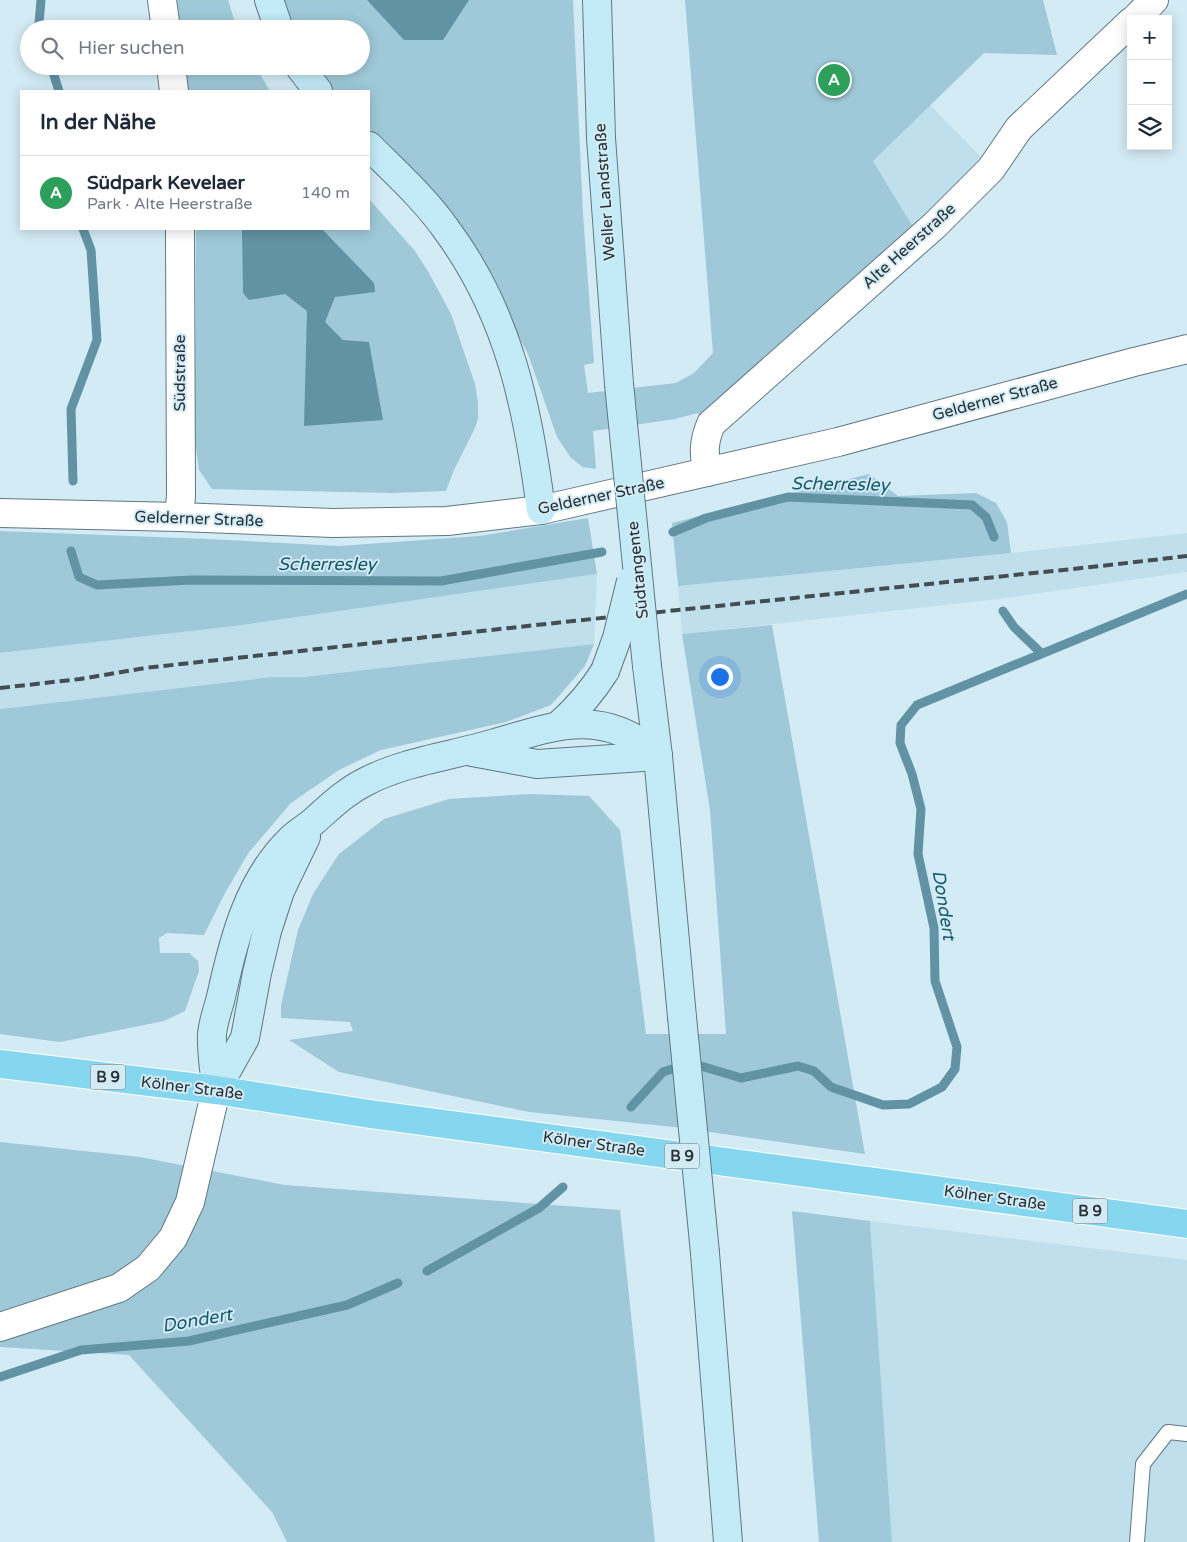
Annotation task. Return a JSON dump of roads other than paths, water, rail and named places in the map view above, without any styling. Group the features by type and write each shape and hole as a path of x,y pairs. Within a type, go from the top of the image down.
{"main road":[{"path":"269,0 276,20"},
{"name":"Weller Landstraße","path":"596,0 601,138 619,384"},
{"path":"306,75 317,90"},
{"path":"370,147 419,196 446,228 465,256 488,297 502,330 519,383 541,510"},
{"name":"Südtangente","path":"619,384 647,666 658,756 705,1253 728,1542"},
{"path":"559,725 576,710 596,686 612,656 626,605 636,553"},
{"path":"216,1090 212,1033 236,932 260,880 274,859 290,839 313,822 336,801 364,782 398,768 468,751 559,725 581,724 616,730 629,735 658,756"},
{"path":"468,751 537,764 658,756"},
{"name":"Kölner Straße","path":"0,1064 216,1090 389,1116 1187,1224"}],"street":[{"path":"162,0 165,20"},
{"path":"1139,15 1154,0"},
{"name":"Alte Heerstraße","path":"707,472 704,448 705,438 711,424 935,225 992,169 1019,128 1127,26"},
{"path":"172,75 174,90"},
{"name":"Südstraße","path":"179,517 180,230"},
{"name":"Gelderner Straße","path":"0,513 343,523 447,521 541,510 838,442 1187,349"},
{"path":"0,1327 119,1288 148,1268 173,1238 190,1202 216,1090"}],"lane":[{"path":"1137,1542 1144,1464 1168,1432 1187,1434"}],"waterway":[{"name":"Scherresley","path":"39,20 41,0"},
{"name":"Scherresley","path":"54,75 59,90"},
{"name":"Scherresley","path":"73,481 71,409 97,340 91,250 83,230"},
{"name":"Scherresley","path":"673,532 706,518 788,497 972,505 986,517 994,537"},
{"name":"Scherresley","path":"71,551 79,577 97,585 191,580 441,581 602,552"},
{"name":"Dondert","path":"631,1107 663,1072 691,1063 741,1078 798,1066 814,1071 831,1087 883,1105 909,1104 942,1087 955,1069 957,1047 935,981 934,928 918,854 921,809 912,774 900,743 901,725 917,705 1187,594"},
{"name":"Scherresley","path":"1003,611 1014,627 1041,653"},
{"name":"Dondert","path":"427,1271 539,1208 563,1187"},
{"name":"Dondert","path":"0,1377 81,1350 189,1341 347,1305 398,1283"}],"railway":[{"path":"0,688 80,679 145,668 1187,556"}],"place":[{"name":"Südpark Kevelaer","path":"834,80"}]}
